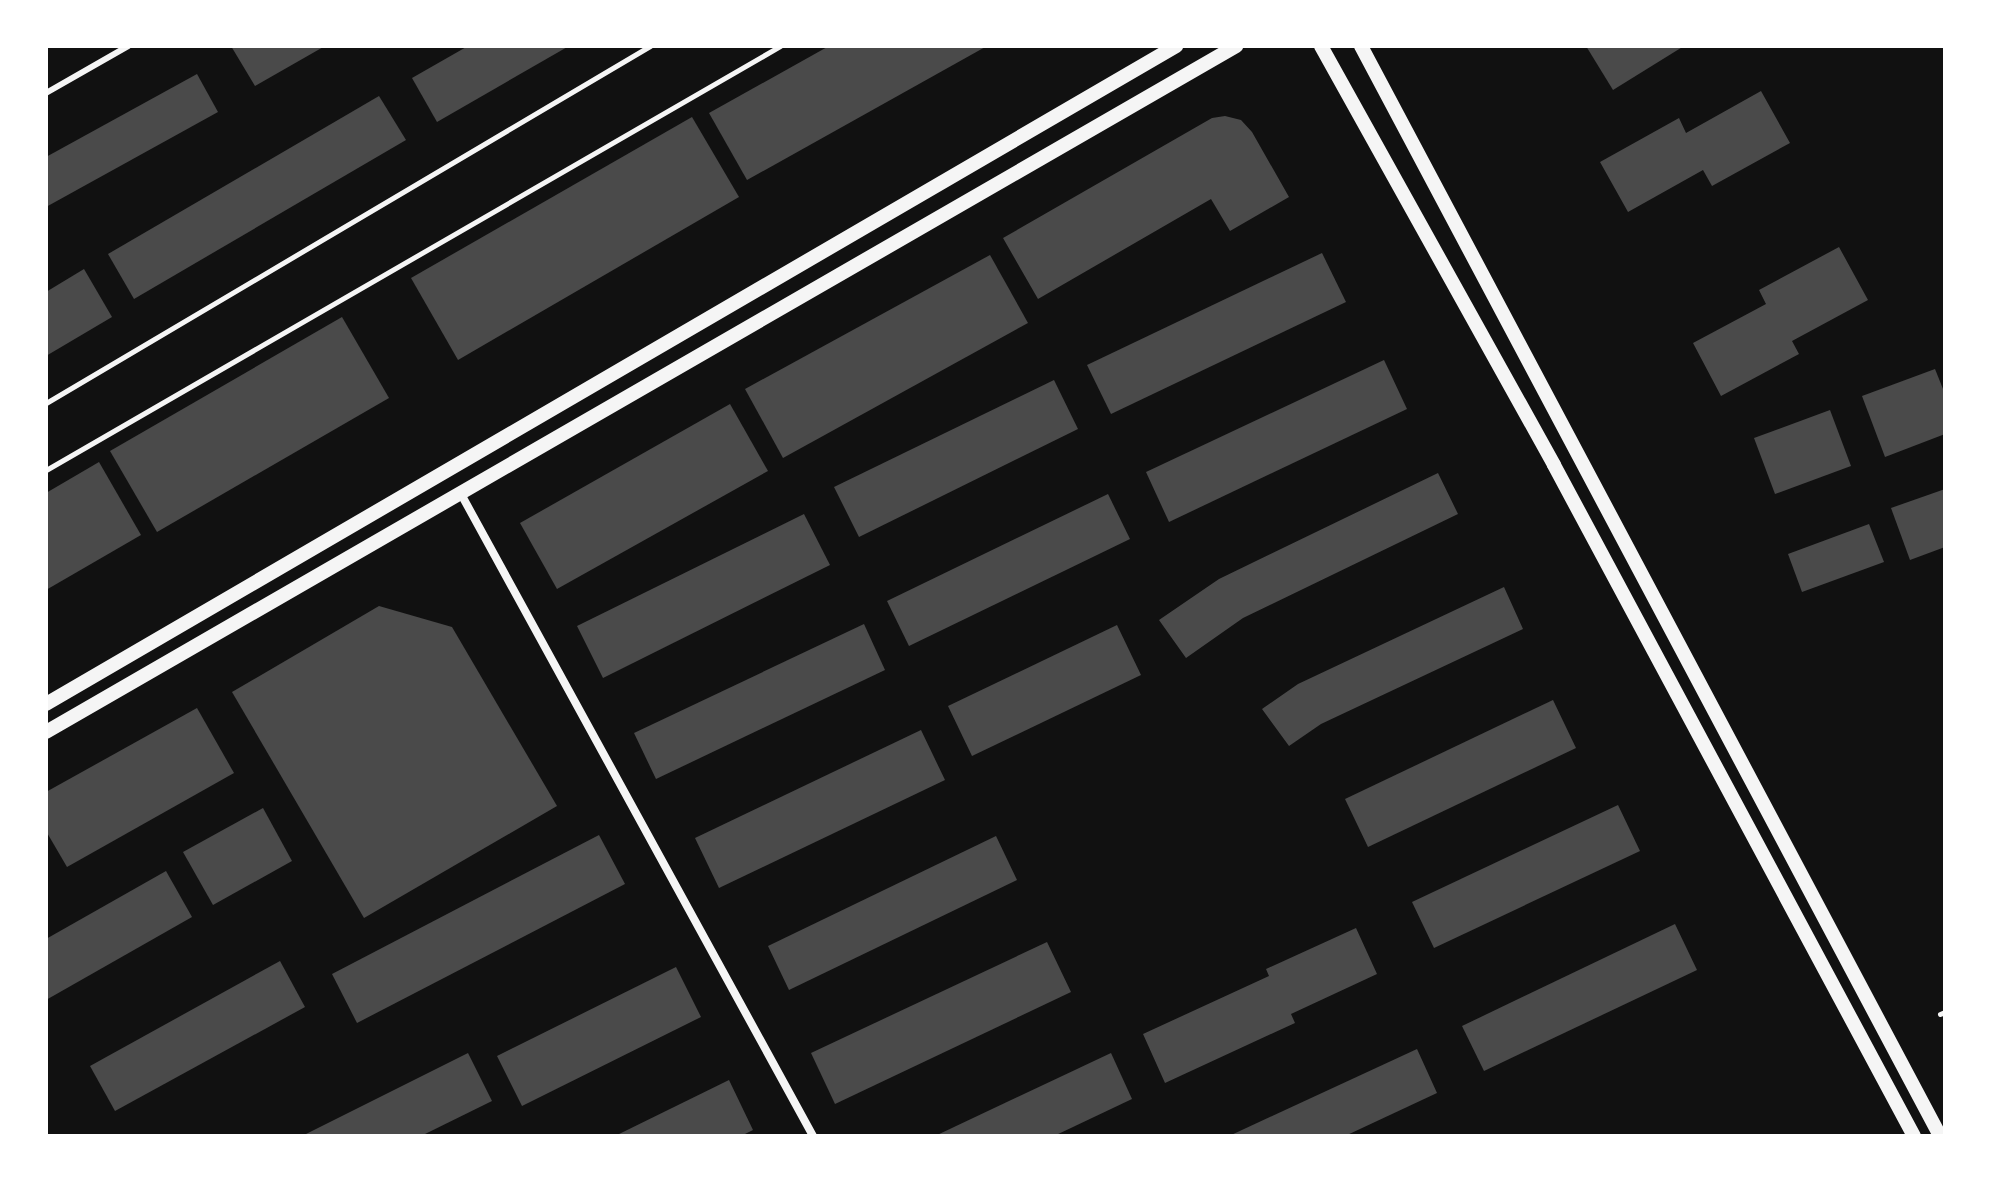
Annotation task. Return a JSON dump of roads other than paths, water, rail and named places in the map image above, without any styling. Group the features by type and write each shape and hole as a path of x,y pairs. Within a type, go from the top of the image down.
{"street":[{"path":"46,704 1176,46"},
{"path":"46,732 1236,46"},
{"path":"1321,46 1554,465 1914,1136"},
{"path":"1361,46 1940,1136"},
{"path":"461,494 813,1136"}],"lane":[{"path":"46,93 128,46"}]}
